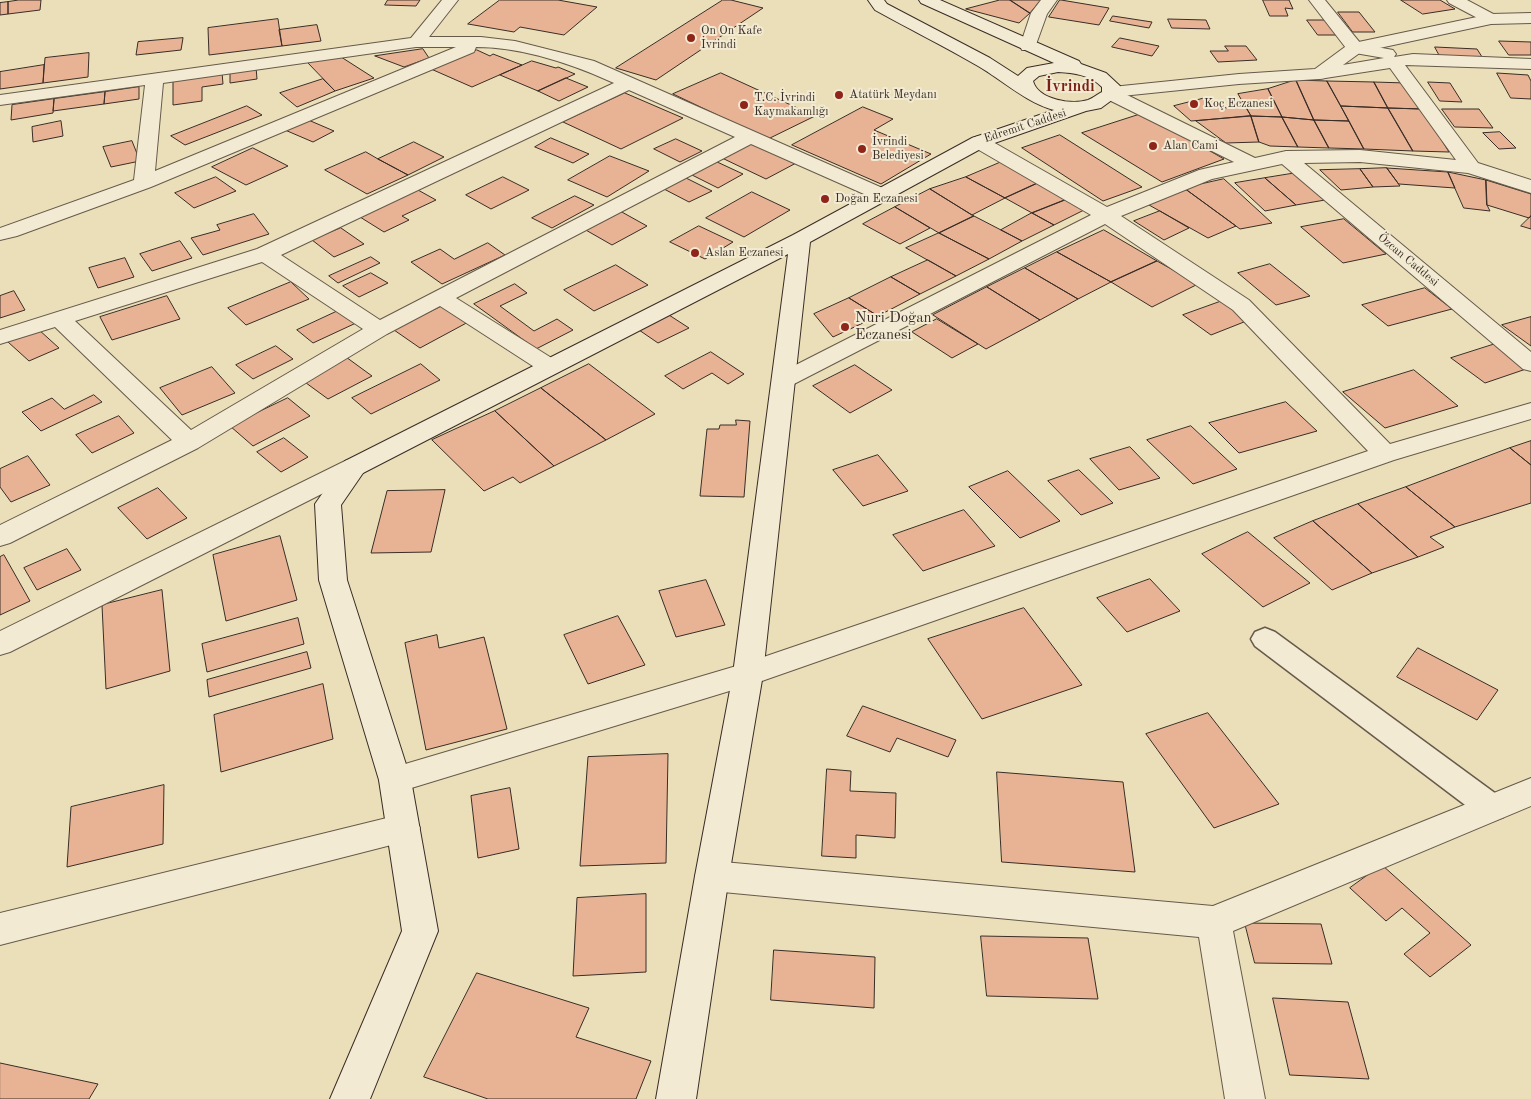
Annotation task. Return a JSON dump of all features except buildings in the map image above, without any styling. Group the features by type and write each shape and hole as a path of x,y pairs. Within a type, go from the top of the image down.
{"street":[{"path":"416,42 450,0"},
{"name":"Edremit Caddesi","path":"876,0 881,7 984,62 1024,88 1030,95 1047,103 1069,107 1084,106"},
{"path":"928,0 1106,80 1111,86 1111,93"},
{"path":"1028,46 1039,13 1048,0"},
{"path":"1317,0 1355,48 1413,59 1531,64"},
{"path":"1455,0 1491,19"},
{"path":"1319,74 1355,48 1491,19 1531,18"},
{"path":"0,100 416,42 481,42 515,46 588,65 627,84 880,194"},
{"path":"0,234 19,229 144,183 481,42"},
{"path":"1111,93 1239,79 1319,74 1413,59"},
{"path":"1394,62 1471,167"},
{"name":"Edremit Caddesi","path":"979,142 1022,107 1026,100 1023,83 1026,77 1045,68 1072,68 1092,73"},
{"path":"1092,73 1239,79"},
{"path":"144,183 155,77"},
{"path":"0,337 264,254 627,84"},
{"path":"1111,93 1250,163"},
{"name":"Edremit Caddesi","path":"979,142 1106,100 1111,93"},
{"path":"0,536 189,442 378,329 750,137"},
{"path":"0,644 354,467 800,239 979,142 1106,215 1241,305 1385,454"},
{"path":"784,380 1106,215 1206,174 1250,163 1286,157 1360,156 1471,167 1531,187"},
{"name":"Özcan Caddesi","path":"1286,157 1531,364"},
{"path":"676,1099 712,876 748,674 800,239"},
{"path":"264,254 378,329"},
{"path":"440,297 550,366"},
{"path":"60,319 189,442"},
{"path":"395,780 748,674 1385,454 1531,411"},
{"path":"350,1099 420,931 395,780 333,580 328,504 354,467"},
{"path":"712,876 1214,922 1531,792"},
{"path":"0,929 403,828"},
{"path":"1214,922 1245,1099"}],"lane":[{"path":"1264,640 1492,808"}],"place":[{"name":"On On Kafe İvrindi","path":"691,38"},
{"name":"Atatürk Meydanı","path":"839,95"},
{"name":"Koç Eczanesi","path":"1194,104"},
{"name":"T.C. İvrindi Kaymakamlığı","path":"744,105"},
{"name":"Alan Cami","path":"1153,146"},
{"name":"İvrindi Belediyesi","path":"862,149"},
{"name":"Doğan Eczanesi","path":"825,199"},
{"name":"Aslan Eczanesi","path":"695,253"},
{"name":"Nuri Doğan Eczanesi","path":"845,327"}],"district":[{"name":"İvrindi","path":"1070,87"}]}
